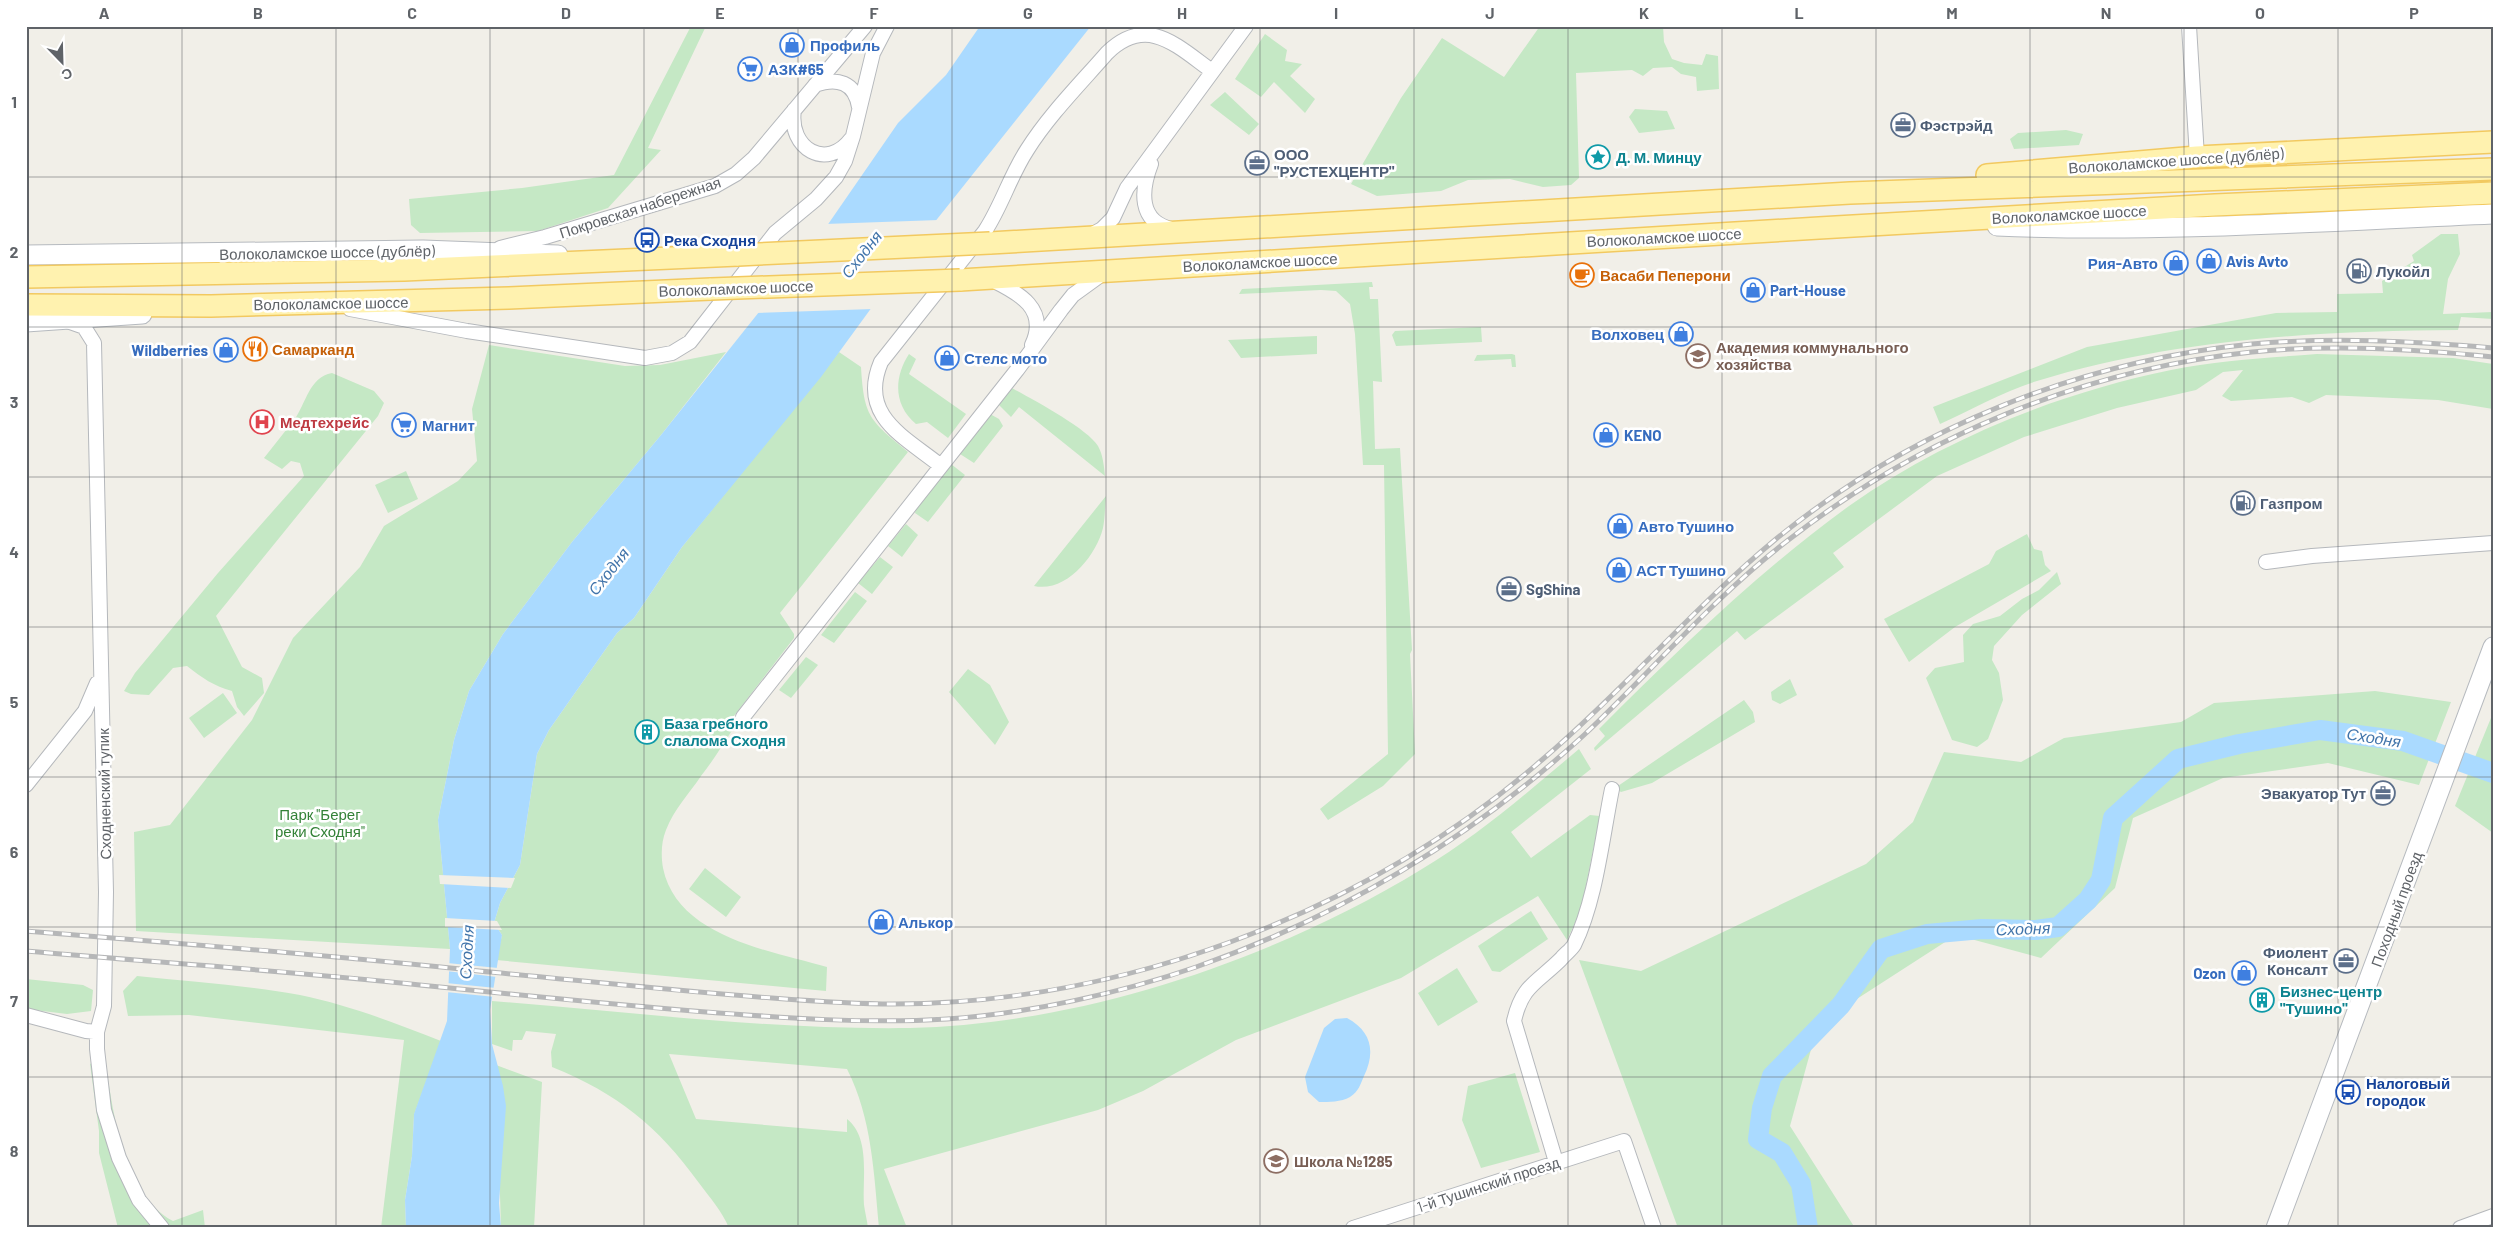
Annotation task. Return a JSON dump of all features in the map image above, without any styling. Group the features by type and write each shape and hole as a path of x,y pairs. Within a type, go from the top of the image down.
{"main road":[{"name":"Волоколамское шоссе (дублёр)","path":"1861,193 2000,173 2197,157 2487,143"},
{"name":"Волоколамское шоссе","path":"26,277 404,270 1086,238 1861,193 2493,169"},
{"name":"Волоколамское шоссе","path":"26,305 211,306 960,280 2215,205 2493,193"},
{"path":"1925,222 2106,229 2493,214"},
{"name":"Волоколамское шоссе (дублёр)","path":"26,255 416,250 627,260"},
{"path":"26,322 122,316 211,306"},
{"name":"Походный проезд","path":"2276,1228 2493,647"}],"street":[{"name":"Покровская набережная","path":"468,252 518,244 715,186 736,174 754,158 865,26"},
{"path":"320,303 467,331 645,358 658,357 680,349 697,333 775,234 816,199 836,177 845,161 853,136 873,54 887,26"},
{"path":"1086,238 1102,229 1113,218 1127,188 1246,26"},
{"path":"2189,26 2197,157"},
{"path":"941,466 884,419 875,398 876,375 882,362 985,231 997,213 1017,166 1028,148 1107,53 1117,42 1128,37 1150,34 1166,38 1212,71"},
{"path":"815,85 835,80 844,83 855,94 860,108"},
{"path":"794,110 795,134 808,150 823,154 831,153 840,150 853,136"},
{"path":"1157,147 1145,179 1143,204 1149,214 1159,224 1166,228 1188,232"},
{"path":"743,718 1027,357 1073,295 1108,271"},
{"path":"989,278 1020,294 1033,311 1036,330 1035,340 1027,357"},
{"path":"62,320 84,327 94,343 104,326 122,316"},
{"name":"Сходненский тупик","path":"94,343 106,950 104,1015 98,1032 100,1090 112,1136 129,1182 139,1200 162,1228"},
{"path":"2266,562 2312,556 2493,543"},
{"path":"2478,544 2493,549"},
{"path":"26,785 85,711 91,701 100,675"},
{"path":"1556,1162 1514,1021 1518,1002 1529,987 1545,976 1573,946 1588,906 1612,789"},
{"path":"26,1015 86,1031 98,1032"},
{"name":"1-й Тушинский проезд","path":"1353,1228 1624,1141 1654,1228"},
{"path":"2460,1228 2493,1216"}],"green space":[{"path":"691,26 706,26 648,148 661,150 608,208 538,231 420,233 411,225 409,199 522,188 614,175"},
{"path":"1540,26 1663,26 1664,42 1672,59 1684,63 1702,65 1706,54 1718,56 1719,89 1697,91 1696,77 1681,74 1672,67 1653,68 1643,76 1632,70 1576,73 1579,178 1571,185 1543,187 1510,179 1468,180 1441,191 1377,196 1351,184 1401,98 1442,38 1504,77"},
{"path":"1265,34 1287,50 1285,61 1302,64 1290,76 1315,99 1305,113 1274,82 1261,97 1235,79"},
{"path":"1225,92 1259,124 1249,135 1210,105"},
{"path":"1635,109 1667,111 1675,129 1639,133 1629,117"},
{"path":"2066,130 2083,134 2079,145 2014,149 2010,139 2018,133"},
{"path":"2441,234 2458,234 2460,254 2448,279 2443,314 2493,312 2493,319 2461,317 2458,330 2351,332 2245,340 2140,355 2025,385 1940,424 1933,407 2087,347 2276,313 2337,312 2337,294 2383,293 2382,281 2414,261 2412,255"},
{"path":"1372,282 1373,287 1369,287 1370,299 1378,299 1382,382 1373,381 1375,449 1400,448 1412,650 1410,654 1415,754 1383,786 1328,820 1320,809 1388,754 1384,465 1363,465 1355,334 1350,304 1336,291 1239,294 1242,289"},
{"path":"1481,327 1482,342 1396,346 1392,335 1395,331"},
{"path":"1317,336 1317,354 1241,358 1228,340"},
{"name":"Парк \"Берег реки Сходня\"","path":"489,345 625,366 660,365 726,352 661,435 572,542 503,634 469,691 454,740 438,820 450,949 136,931 134,832 170,825 252,720 293,638 360,567 384,526 458,481 477,461 472,409"},
{"path":"839,352 861,367 864,397 871,417 908,452 780,613 794,634 794,638 730,721 733,729 669,822 663,839 662,854 663,868 672,891 687,910 706,925 729,937 754,947 827,967 826,991 496,960 502,935 494,923 500,903 520,865 537,754 549,730 617,633 634,618 682,547"},
{"path":"909,354 916,359 909,374 966,414 948,438 927,422 916,424 903,408 898,390 899,381 904,363"},
{"path":"2317,354 2453,358 2493,364 2493,409 2438,400 2326,395 2309,403 2292,397 2231,401 2222,396 2243,370 2223,372 2196,390 2117,408 2024,437 1937,476 1833,553 1844,567 1745,640 1737,631 1595,751 1594,748 1605,736 1599,729 1689,641 1751,585 1815,531 1849,506 1923,460 1963,440 2045,405 2129,380 2207,364"},
{"path":"1477,355 1515,355 1516,367 1512,367 1511,359 1474,361"},
{"path":"332,373 374,391 384,403 378,416 216,616 242,667 262,678 264,693 244,716 237,707 232,691 208,681 187,666 173,668 149,695 131,694 124,691 135,673 218,573 304,476 300,463 291,461 282,469 264,458 294,420 313,385 324,376"},
{"path":"1010,387 1057,414 1092,439 1101,453 1105,476 1019,407 1011,417 997,403"},
{"path":"990,414 999,419 1003,426 974,463 960,454"},
{"path":"951,464 965,475 928,522 915,513 916,508"},
{"path":"406,471 418,499 388,513 375,485"},
{"path":"1106,496 1103,528 1087,561 1068,578 1057,584 1046,587 1034,586"},
{"path":"906,524 918,535 902,557 888,546"},
{"path":"2027,534 2034,549 2042,551 2045,565 2051,571 1955,627 1909,662 1884,619 1989,564 1996,551"},
{"path":"880,557 893,567 872,594 858,583"},
{"path":"2057,572 2061,584 2022,615 1994,646 1992,660 1999,673 2003,700 1988,739 1977,747 1952,740 1926,678 1935,668 1964,662 1963,635 1973,624 2000,616 2022,599 2039,590"},
{"path":"855,592 867,601 834,643 821,635"},
{"path":"806,657 818,665 791,698 779,690"},
{"path":"968,669 990,685 1009,722 995,745 949,692"},
{"path":"1790,679 1797,695 1780,704 1772,700 1771,692"},
{"path":"2375,691 2451,702 2419,785 2328,763 2223,778 2133,818 2115,888 2041,958 1956,935 1818,1024 1790,1126 1855,1228 1678,1228 1579,960 1641,971 1866,864 1913,822 1944,752 2021,762 2064,738 2181,722 2214,703"},
{"path":"223,693 237,713 204,738 189,718"},
{"path":"1744,700 1753,712 1755,722 1652,783 1621,792 1615,788"},
{"path":"2493,713 2493,833 2455,806"},
{"path":"1579,749 1591,769 1511,832 1531,858 1590,815 1600,816 1581,910 1567,940 1538,896 1401,978 1236,1040 1143,1091 1098,1110 884,1169 907,1228 879,1228 871,1147 867,1127 862,1107 847,1069 669,1054 696,1119 847,1132 847,1119 855,1127 860,1137 864,1159 864,1205 868,1228 729,1228 719,1210 683,1162 651,1128 634,1113 597,1088 552,1067 551,1052 556,1034 526,1031 522,1040 513,1040 512,1051 492,1044 492,1001 753,1023 858,1028 910,1028 976,1024 1043,1014 1110,1000 1176,981 1241,958 1365,902 1464,842"},
{"path":"705,868 741,897 726,917 689,889"},
{"path":"1531,911 1548,939 1500,972 1492,971 1478,946"},
{"path":"1457,968 1478,1002 1438,1026 1418,993"},
{"path":"137,976 239,986 300,995 354,1009 441,1041 414,1115 412,1156 405,1200 406,1228 381,1228 404,1040 189,1015 128,1016 123,991"},
{"path":"26,979 83,985 93,990 91,1011 67,1014 26,1009"},
{"path":"104,1056 122,1148 141,1191 155,1208 173,1221 203,1210 205,1228 118,1228 99,1153 99,1131 90,1064"},
{"path":"496,1065 542,1082 534,1228 501,1228"},
{"path":"1515,1073 1540,1152 1481,1168 1462,1120 1468,1086"}],"water":[{"path":"980,26 1091,26 926,233 821,377 682,547 634,618 617,633 549,730 537,754 520,865 500,903 494,923 502,935 490,1010 492,1044 506,1106 499,1203 501,1228 406,1228 405,1200 412,1156 414,1114 447,1021 450,949 438,820 454,740 469,691 503,634 572,542 661,435 822,233 898,123 946,75"},
{"path":"1347,1018 1361,1029 1369,1042 1370,1058 1368,1067 1359,1088 1350,1097 1339,1101 1319,1102 1308,1092 1305,1077 1324,1028 1335,1019"}],"pier":[{"path":"939,220 873,309 754,313 825,224"},
{"path":"439,875 515,878 511,888 440,884"},
{"path":"445,918 497,921 502,930 445,927"},
{"path":"447,963 498,968 497,977 446,971"},
{"path":"446,983 496,988 495,997 446,992"}],"waterway":[{"name":"Сходня","path":"1808,1228 1801,1184 1782,1153 1758,1139 1762,1108 1772,1076 1841,1005 1881,949 1927,934 1982,929 2036,930 2058,927 2088,900 2101,880 2113,818 2178,759 2239,744 2320,730 2403,741 2493,773"}],"railway":[{"path":"26,931 310,954 699,992 848,1003 893,1004 979,1000 1023,995 1108,979 1192,955 1275,924 1357,886 1435,840 1508,788 1573,733 1716,592 1776,539 1828,500 1883,465 1940,433 2000,407 2061,384 2124,366 2187,353 2252,344 2343,340 2433,343 2493,348"},
{"path":"26,951 336,977 673,1009 826,1020 887,1021 947,1019 1041,1007 1105,994 1196,967 1249,947 1301,924 1352,899 1402,871 1450,840 1496,808 1584,735 1734,586 1787,541 1839,503 1893,470 1949,440 2006,414 2066,392 2127,374 2189,361 2252,352 2312,348 2403,350 2493,357"}],"place":[{"name":"Профиль","path":"792,45"},
{"name":"АЗК#65","path":"750,69"},
{"name":"Фэстрэйд","path":"1903,125"},
{"name":"Д. М. Минцу","path":"1598,157"},
{"name":"ООО \"РУСТЕХЦЕНТР\"","path":"1257,163"},
{"name":"Река Сходня","path":"647,240"},
{"name":"Avis Avto","path":"2209,261"},
{"name":"Рия-Авто","path":"2176,263"},
{"name":"Лукойл","path":"2359,271"},
{"name":"Васаби Пеперони","path":"1582,275"},
{"name":"Part-House","path":"1753,290"},
{"name":"Волховец","path":"1681,334"},
{"name":"Самарканд","path":"255,349"},
{"name":"Wildberries","path":"226,350"},
{"name":"Академия коммунального хозяйства","path":"1698,356"},
{"name":"Стелс мото","path":"947,358"},
{"name":"Медтехрейс","path":"262,422"},
{"name":"Магнит","path":"404,425"},
{"name":"KENO","path":"1606,435"},
{"name":"Газпром","path":"2243,503"},
{"name":"Авто Тушино","path":"1620,526"},
{"name":"АСТ Тушино","path":"1619,570"},
{"name":"SgShina","path":"1509,589"},
{"name":"База гребного слалома Сходня","path":"647,732"},
{"name":"Эвакуатор Тут","path":"2383,793"},
{"name":"Алькор","path":"881,922"},
{"name":"Фиолент Консалт","path":"2346,961"},
{"name":"Ozon","path":"2244,973"},
{"name":"Бизнес-центр \"Тушино\"","path":"2262,1000"},
{"name":"Налоговый городок","path":"2348,1092"},
{"name":"Школа №1285","path":"1276,1161"}]}
